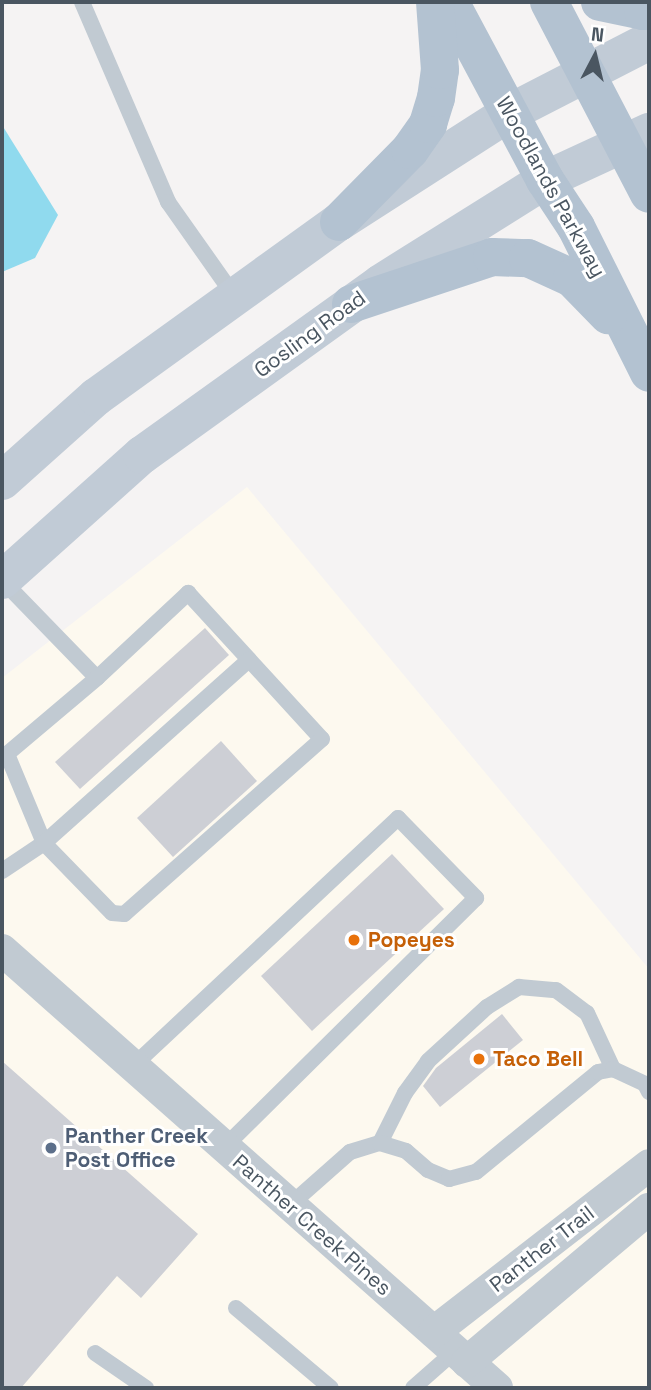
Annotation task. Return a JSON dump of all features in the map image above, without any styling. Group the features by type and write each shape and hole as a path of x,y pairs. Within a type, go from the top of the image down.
{"main road":[{"path":"339,222 410,150 428,124 436,98 440,70 435,2"},
{"name":"Woodlands Parkway","path":"450,2 545,180 576,227 643,361"},
{"path":"549,2 587,74 637,138 649,194"},
{"path":"600,2 649,9"},
{"path":"2,481 96,397 339,222 509,113 649,41"},
{"name":"Gosling Road","path":"2,580 142,454 351,304 545,180 637,138"},
{"path":"351,304 492,257 528,258 572,278 643,361"}],"street":[{"name":"Panther Creek Pines","path":"2,950 497,1388"},
{"name":"Panther Trail","path":"452,1348 649,1165"},
{"name":"Panther Trail","path":"452,1348 649,1209"}],"lane":[{"path":"82,2 167,202 235,297"},
{"path":"2,580 97,678"},
{"path":"188,593 322,738 124,914 112,914 44,843 8,754 97,678 188,593"},
{"path":"2,871 44,843 250,660"},
{"path":"133,1066 398,818 476,898 224,1147"},
{"path":"380,1143 405,1093 428,1061 487,1007 519,987 556,990 587,1013 613,1069"},
{"path":"290,1205 350,1152 380,1143 406,1151 428,1170 449,1179 476,1172 598,1072 613,1069 645,1084 649,1092"},
{"path":"236,1308 331,1388"},
{"path":"413,1388 452,1348"},
{"path":"95,1353 146,1388"}],"shaded area":[{"path":"247,487 649,969 649,1388 2,1388 2,678"}],"water":[{"path":"2,125 58,215 35,258 2,272"}],"building":[{"path":"205,628 229,655 80,789 55,762"},
{"path":"221,741 257,781 173,857 137,818"},
{"path":"392,854 444,909 312,1031 261,976"},
{"path":"502,1014 523,1040 440,1107 423,1086 436,1068"},
{"name":"Panther Creek Post Office","path":"2,1061 198,1234 141,1298 117,1276 21,1388 2,1388"}],"place":[{"name":"Popeyes","path":"354,940"},
{"name":"Taco Bell","path":"479,1059"},
{"name":"Panther Creek Post Office","path":"51,1148"}]}
